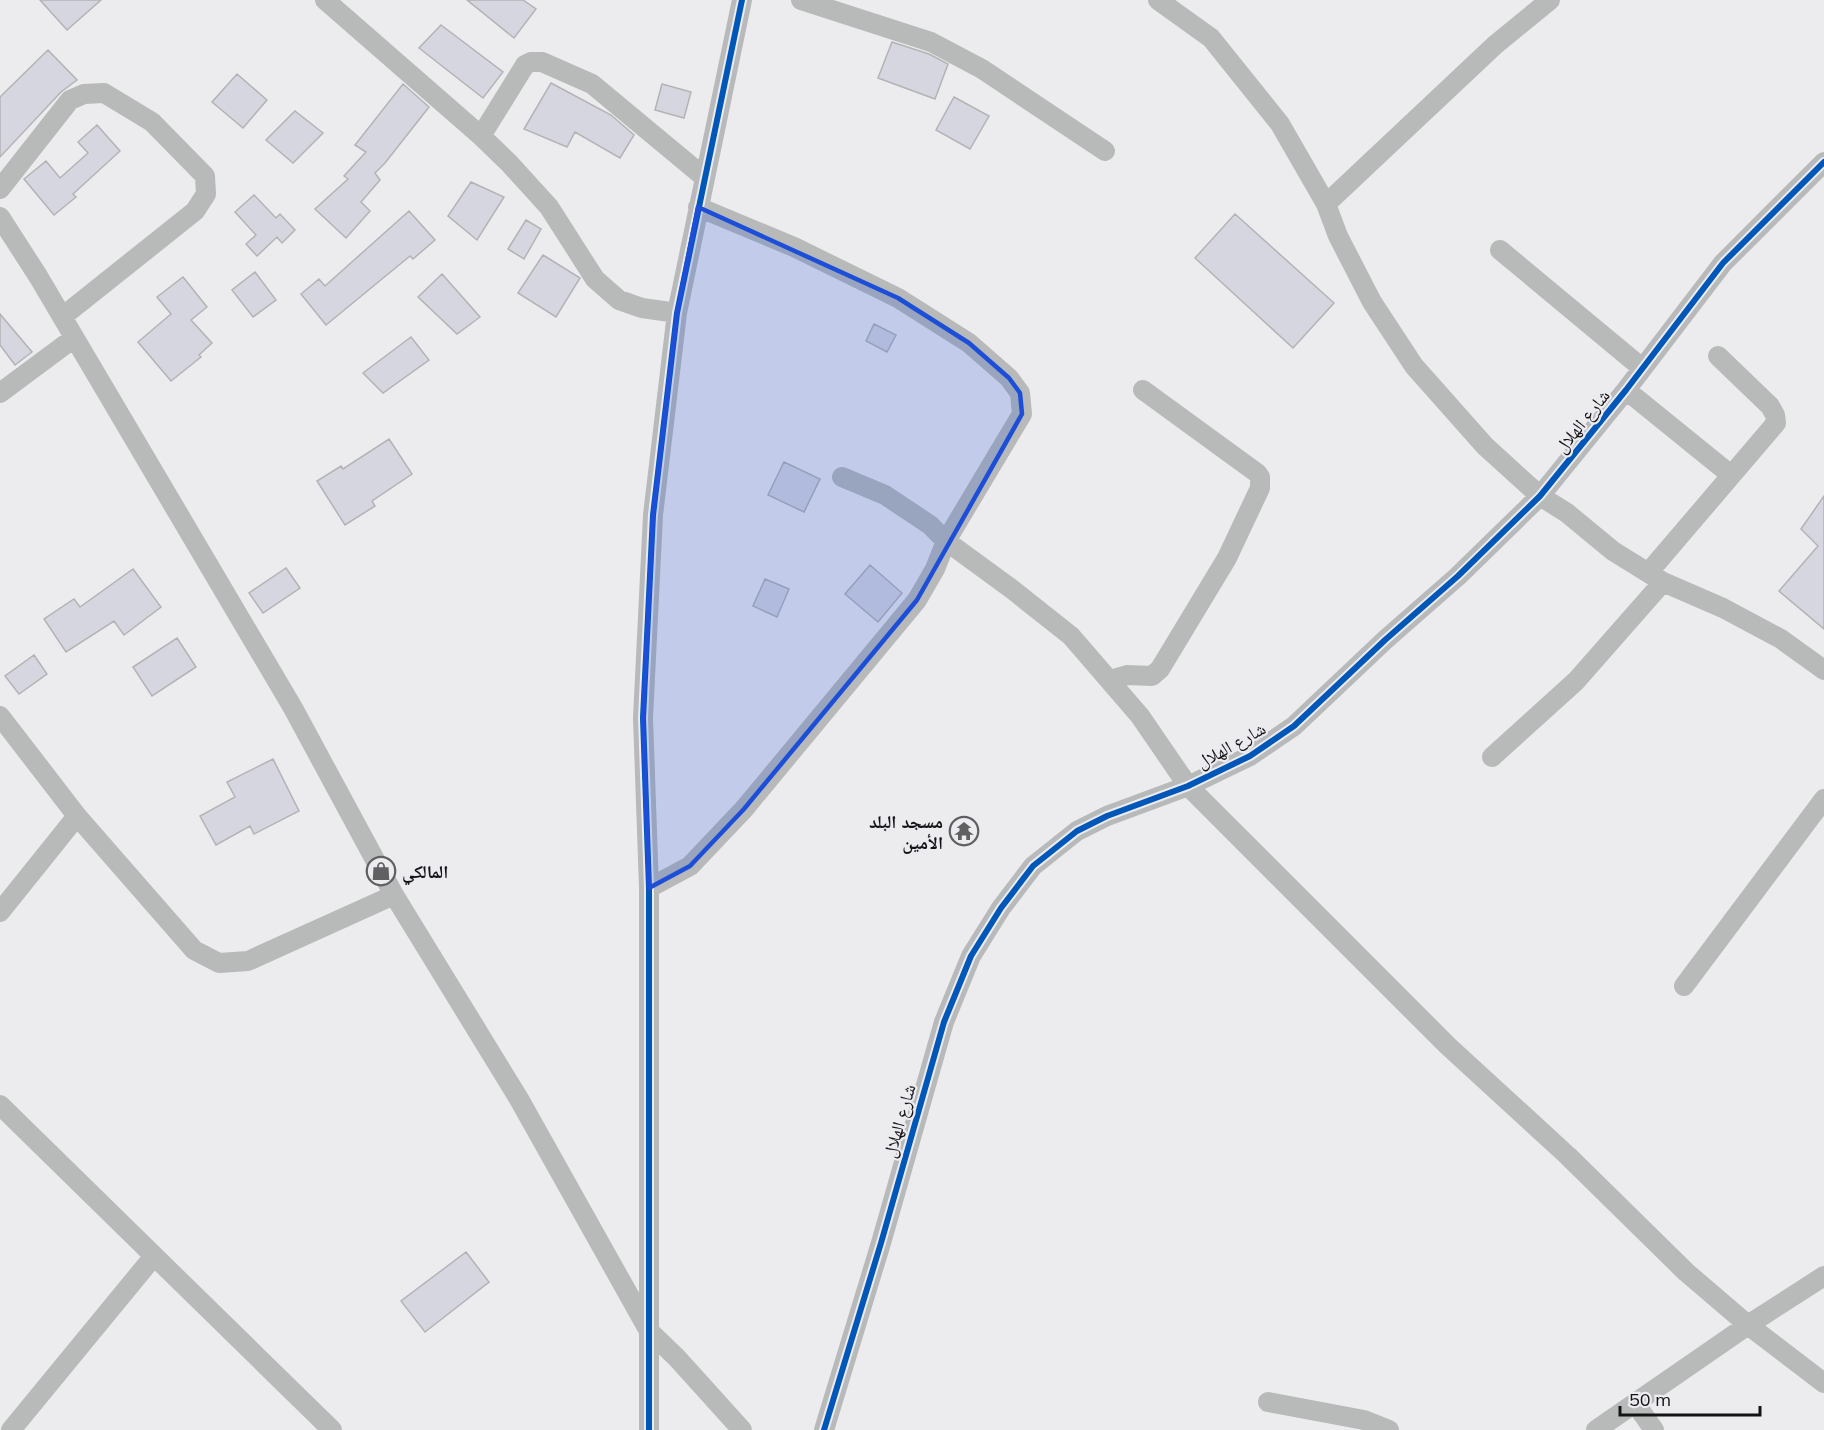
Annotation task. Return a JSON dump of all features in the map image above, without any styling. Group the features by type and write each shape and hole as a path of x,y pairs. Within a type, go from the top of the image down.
{"street":[{"path":"325,0 481,136 549,207 595,279 619,300 642,308 677,313"},
{"path":"649,1430 649,888 643,718 653,514 677,313 742,0"},
{"path":"801,0 931,42 981,69 1105,151"},
{"path":"1158,0 1211,38 1280,124 1326,204 1338,236 1372,302 1414,366 1485,446 1540,496 1567,513 1613,551 1655,577 1723,608 1771,634 1824,670"},
{"path":"1326,204 1495,45 1550,0"},
{"path":"481,136 525,65 531,62 542,62 592,84 704,177"},
{"path":"0,189 70,100 84,94 104,93 152,122 205,176 206,195 195,211 62,317"},
{"name":"شارع الهلال","path":"824,1430 881,1244 944,1022 971,956 1001,908 1033,866 1077,831 1107,816 1188,786 1250,756 1294,726 1385,640 1458,576 1540,496 1626,390 1723,263 1824,162"},
{"path":"649,888 690,866 744,809 917,600 935,569 946,541 1022,414 1020,393 1009,378 969,343 898,298 794,247 698,207"},
{"path":"0,217 62,317 293,708 394,896 519,1099 649,1331 677,1358 742,1430"},
{"path":"1500,250 1642,368"},
{"path":"0,393 74,338"},
{"path":"1492,757 1576,681 1731,476 1776,423 1770,406 1718,356"},
{"path":"1110,680 1128,675 1152,676 1160,669 1227,558 1260,488 1260,477 1257,473 1143,390"},
{"path":"1626,390 1731,476"},
{"path":"842,477 885,495 930,525 946,541 1071,636 1140,716 1188,786 1448,1046 1568,1156 1686,1272 1748,1325 1824,1383"},
{"path":"0,716 77,816 194,950 219,963 248,961 394,896"},
{"path":"1684,986 1824,799"},
{"path":"0,912 77,816"},
{"path":"0,1105 332,1430"},
{"path":"11,1430 154,1256"},
{"path":"1596,1430 1748,1325 1824,1276"},
{"path":"1268,1402 1364,1420 1389,1430"},
{"path":"1635,1403 1654,1430"}],"highlighted area":[{"path":"698,207 898,298 969,343 1009,378 1020,393 1022,414 917,600 744,809 690,866 649,888 643,718 653,515 677,313"}],"building":[{"path":"40,0 101,0 67,30"},
{"path":"467,0 523,0 536,9 514,38"},
{"path":"441,25 503,72 483,98 419,48"},
{"path":"892,42 929,54 948,64 935,99 878,78"},
{"path":"48,50 77,80 61,92 0,157 0,97"},
{"path":"237,74 267,100 243,128 212,102"},
{"path":"551,83 611,115 634,135 620,158 575,132 567,147 524,129"},
{"path":"403,84 429,107 375,173 380,180 361,202 370,211 346,238 315,209 348,179 344,176 366,152 355,145"},
{"path":"662,84 691,92 684,118 655,110"},
{"path":"954,97 989,116 970,149 936,130"},
{"path":"295,111 323,133 293,163 266,140"},
{"path":"97,125 120,151 73,194 76,197 54,215 24,179 46,161 60,178 88,153 78,142"},
{"path":"471,182 504,197 477,240 448,216"},
{"path":"254,195 276,218 280,214 295,230 282,243 277,237 257,256 246,244 256,235 235,212"},
{"path":"409,211 435,240 413,259 410,256 326,325 301,294 319,279 325,286"},
{"path":"1235,214 1334,303 1293,348 1195,258"},
{"path":"526,220 541,229 524,259 508,249"},
{"path":"543,255 580,278 556,317 518,293"},
{"path":"255,272 276,300 253,317 232,290"},
{"path":"442,274 480,317 457,334 418,297"},
{"path":"183,277 207,307 191,320 212,343 199,355 201,357 171,381 138,342 171,314 157,297"},
{"path":"0,314 32,352 15,365 0,345"},
{"path":"874,324 896,335 887,352 866,341"},
{"path":"411,337 429,360 383,393 363,373"},
{"path":"389,439 412,474 372,501 375,506 345,525 317,481 341,466 343,469"},
{"path":"784,462 820,479 804,512 768,495"},
{"path":"1824,496 1824,629 1779,591 1818,546 1801,529"},
{"path":"870,565 902,593 878,622 845,594"},
{"path":"286,568 300,588 263,613 249,593"},
{"path":"133,569 161,607 124,635 114,621 66,652 44,619 74,599 80,607"},
{"path":"765,579 789,589 777,617 753,606"},
{"path":"177,638 196,667 152,696 133,667"},
{"path":"34,655 47,674 19,694 5,676"},
{"path":"273,759 299,811 254,834 250,826 216,845 200,816 235,797 227,782"},
{"path":"466,1252 489,1282 425,1332 401,1301"}],"cycle path":[{"path":"649,1430 649,888 643,718 653,515 677,313 742,0"},
{"path":"824,1430 881,1243 944,1022 971,956 1001,908 1033,866 1077,831 1107,816 1188,786 1250,756 1294,726 1385,640 1458,576 1540,496 1626,390 1723,263 1824,162"}],"place":[{"name":"مسجد البلد الأمين","path":"964,831"},
{"name":"المالكي","path":"381,871"}]}
